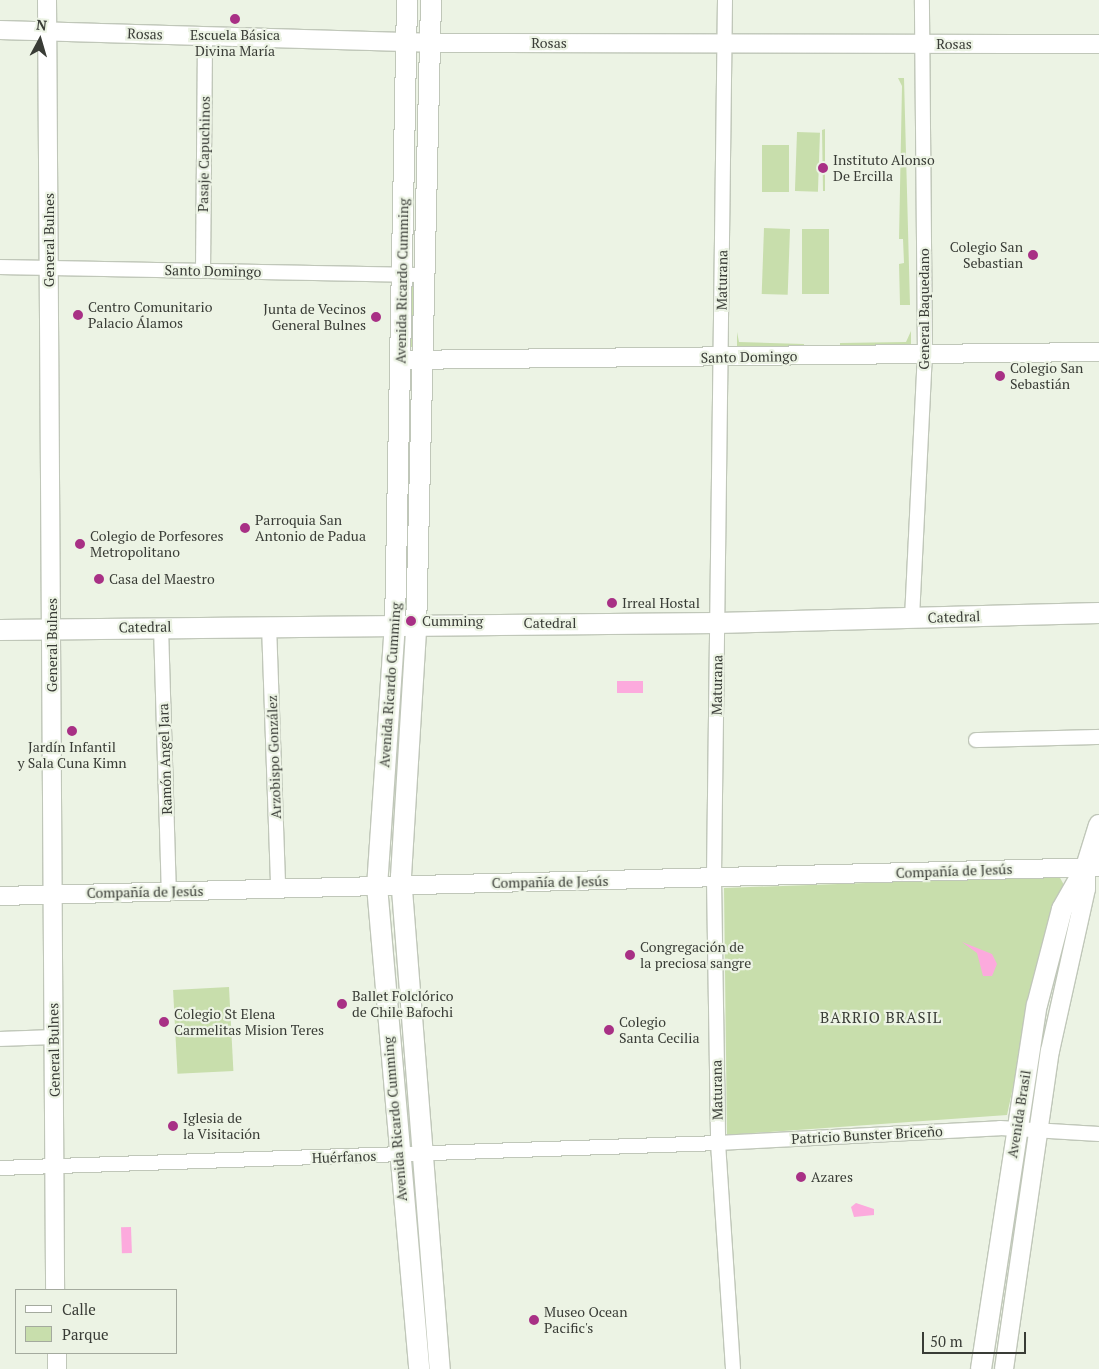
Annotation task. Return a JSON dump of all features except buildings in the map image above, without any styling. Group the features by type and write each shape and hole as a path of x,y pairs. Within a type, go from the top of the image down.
{"main road":[{"name":"Avenida Ricardo Cumming","path":"407,0 395,623 377,886 398,1155 419,1369"},
{"name":"Avenida Ricardo Cumming","path":"431,0 416,623 401,885 411,1034 440,1369"},
{"name":"Catedral","path":"0,630 395,623 717,622 1099,613"},
{"name":"Avenida Brasil","path":"982,1369 1017,1130 1053,936 1066,898 1093,867 1099,825"},
{"path":"388,1036 411,1034"}],"street":[{"name":"General Bulnes","path":"47,0 52,629 51,894 54,1037 55,1289"},
{"name":"Maturana","path":"726,0 714,879 718,1143 733,1369"},
{"name":"General Baquedano","path":"912,618 926,356 920,44 922,0"},
{"name":"Rosas","path":"0,30 430,43 1099,44"},
{"name":"Pasaje Capuchinos","path":"202,271 205,36"},
{"name":"Santo Domingo","path":"0,267 425,275"},
{"name":"Santo Domingo","path":"400,360 926,356 1099,352"},
{"name":"Arzobispo González","path":"269,625 278,888"},
{"name":"Ramón Angel Jara","path":"161,627 169,891"},
{"path":"976,740 1099,737"},
{"name":"Compañía de Jesús","path":"0,896 714,879 1093,867"},
{"name":"Avenida Brasil","path":"1004,1369 1037,1132 1067,965 1093,867"},
{"path":"0,1039 54,1037"},
{"path":"1017,1130 1099,1134"},
{"name":"Patricio Bunster Briceño","path":"718,1143 1017,1130"},
{"name":"Huérfanos","path":"0,1168 718,1143"},
{"path":"57,1354 57,1369"}],"green space":[{"path":"898,78 904,78 910,305 900,305 899,264 904,263 903,239 899,239 902,86"},
{"path":"825,129 825,191 823,191 822,130"},
{"path":"797,132 820,133 818,192 795,191"},
{"path":"762,145 789,145 789,192 762,192"},
{"path":"764,228 790,229 788,295 762,294"},
{"path":"802,229 829,229 829,294 802,294"},
{"path":"413,286 418,288 413,347 409,347 407,288"},
{"path":"911,331 911,345 905,350 840,351 840,343 906,342"},
{"path":"737,332 739,342 804,344 804,351 737,351"},
{"path":"1059,876 1064,885 1038,972 1007,1115 727,1135 724,888"},
{"path":"229,987 233,1071 177,1074 173,990"}],"shaded area":[{"path":"617,681 643,681 643,693 617,693"},
{"path":"962,942 992,954 997,964 992,976 983,976 977,953"},
{"path":"856,1203 874,1209 874,1215 854,1217 851,1207"},
{"path":"121,1227 131,1227 132,1253 122,1253"}],"place":[{"name":"Escuela Básica Divina María","path":"235,19"},
{"name":"Instituto Alonso De Ercilla","path":"823,168"},
{"name":"Colegio San Sebastian","path":"1033,255"},
{"name":"Centro Comunitario Palacio Álamos","path":"78,315"},
{"name":"Junta de Vecinos General Bulnes","path":"376,317"},
{"name":"Colegio San Sebastián","path":"1000,376"},
{"name":"Parroquia San Antonio de Padua","path":"245,528"},
{"name":"Colegio de Porfesores Metropolitano","path":"80,544"},
{"name":"Casa del Maestro","path":"99,579"},
{"name":"Irreal Hostal","path":"612,603"},
{"name":"Cumming","path":"411,621"},
{"name":"Jardín Infantil y Sala Cuna Kimn","path":"72,731"},
{"name":"Congregación de la preciosa sangre","path":"630,955"},
{"name":"Ballet Folclórico de Chile Bafochi","path":"342,1004"},
{"name":"Colegio St Elena Carmelitas Mision Teres","path":"164,1022"},
{"name":"Colegio Santa Cecilia","path":"609,1030"},
{"name":"Iglesia de la Visitación","path":"173,1126"},
{"name":"Azares","path":"801,1177"},
{"name":"Museo Ocean Pacific's","path":"534,1320"}],"district":[{"name":"BARRIO BRASIL","path":"881,1018"}]}
